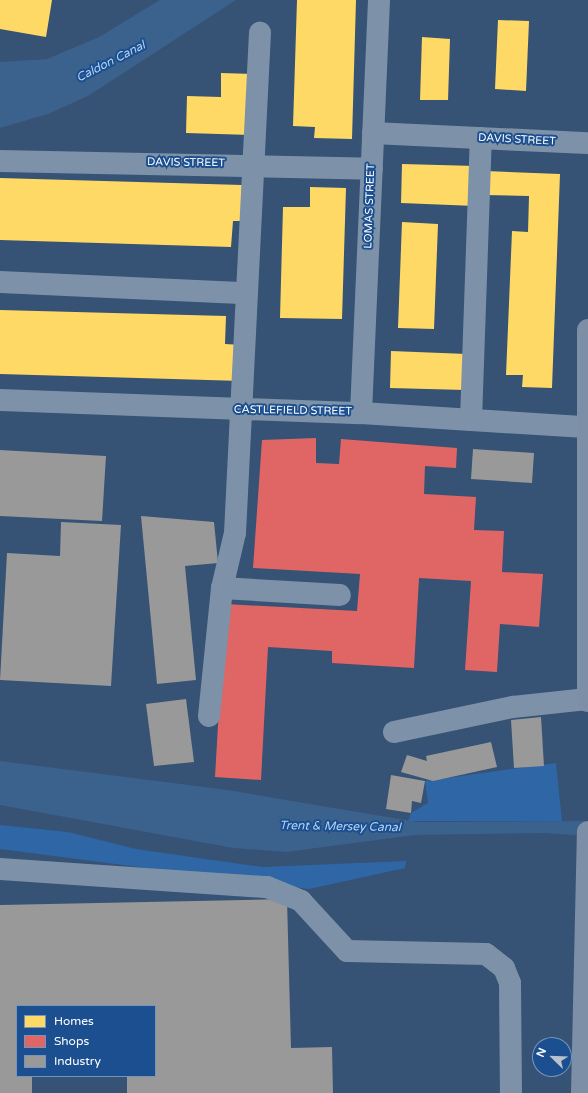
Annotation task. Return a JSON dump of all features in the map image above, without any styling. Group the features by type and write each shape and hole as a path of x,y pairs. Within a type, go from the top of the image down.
{"main road":[{"path":"588,330 586,427 588,700"},
{"path":"582,1093 588,832"}],"street":[{"name":"LOMAS STREET","path":"361,413 379,0"},
{"path":"209,716 222,588 235,533 242,410 252,164 260,33"},
{"name":"DAVIS STREET","path":"373,133 588,143"},
{"path":"471,420 481,138"},
{"name":"DAVIS STREET","path":"0,161 252,164 372,169"},
{"path":"0,282 246,293"},
{"name":"CASTLEFIELD STREET","path":"0,400 242,410 361,413 586,427"},
{"path":"222,588 340,595"},
{"path":"394,732 513,707 588,700"},
{"path":"0,869 267,887 301,901 347,951 486,954 504,968 510,983 511,1093"}],"shaded area":[{"path":"556,763 562,821 408,821 411,813 428,803 425,781"},
{"path":"0,825 68,832 136,849 262,867 406,861 405,868 309,889 0,849"}],"water":[{"name":"Caldon Canal","path":"160,0 236,0 88,96 48,114 0,128 0,62 47,59 99,37"},
{"name":"Trent & Mersey Canal","path":"0,761 228,790 417,822 588,821 588,836 543,833 415,835 286,852 233,848 0,805"}],"building: Homes":[{"path":"0,0 52,0 46,37 0,29"},
{"path":"297,0 356,0 352,139 314,138 315,127 293,126"},
{"path":"498,20 529,21 526,91 495,89"},
{"path":"422,37 450,39 448,100 420,100"},
{"path":"221,73 253,74 251,135 186,133 187,96 221,97"},
{"path":"402,164 476,166 475,206 401,203"},
{"path":"485,171 560,174 552,388 522,387 523,375 506,375 512,231 528,232 529,196 484,195"},
{"path":"0,178 242,185 241,221 233,221 231,247 0,240"},
{"path":"310,187 346,188 342,319 280,318 283,207 310,207"},
{"path":"402,222 438,224 434,329 398,328"},
{"path":"0,310 226,316 225,344 243,345 242,381 0,374"},
{"path":"391,351 467,354 465,390 390,388"}],"building: Shops":[{"path":"316,438 316,463 339,464 341,439 457,448 456,468 425,466 424,494 476,497 474,530 504,531 502,572 543,574 539,627 500,624 497,672 465,670 471,581 419,578 414,668 332,663 332,651 268,647 261,780 215,777 225,604 357,611 360,574 253,568 262,440"}],"building: Industry":[{"path":"473,449 534,453 532,483 471,479"},
{"path":"0,450 106,456 102,521 0,516"},
{"path":"141,516 214,522 218,563 185,566 196,680 157,684"},
{"path":"61,522 121,525 111,686 0,680 7,553 60,556"},
{"path":"186,699 194,762 154,766 146,704"},
{"path":"541,717 544,766 514,768 511,720"},
{"path":"491,742 497,767 433,781 401,772 407,755 427,761 426,756"},
{"path":"391,775 425,781 421,803 412,801 411,813 386,809"},
{"path":"287,899 291,1048 332,1047 333,1093 127,1093 127,1077 156,1077 156,1005 16,1005 16,1077 32,1077 32,1093 0,1093 0,905"}]}
